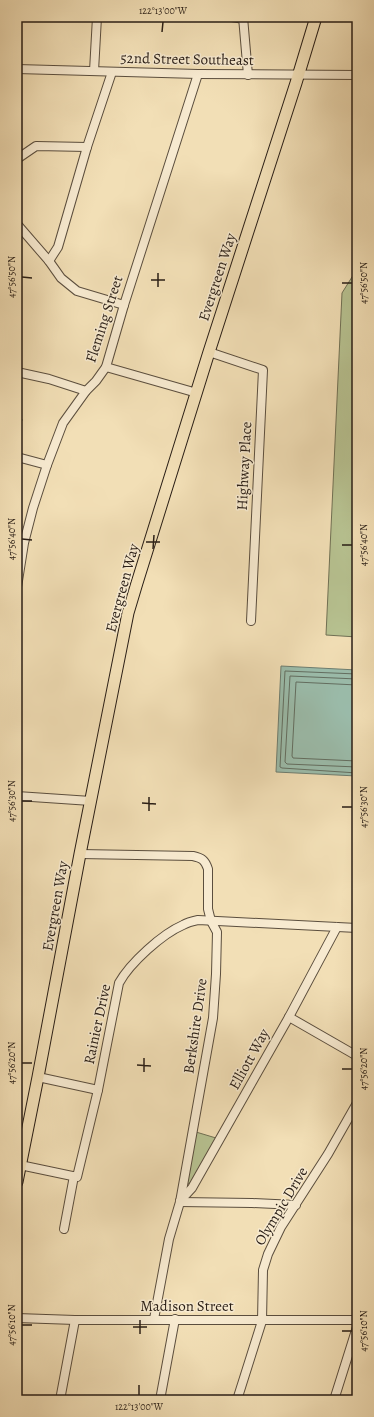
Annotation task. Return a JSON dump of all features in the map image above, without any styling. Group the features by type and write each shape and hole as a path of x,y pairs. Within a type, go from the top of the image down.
{"main road":[{"name":"Evergreen Way","path":"17,1182 80,854 92,801 130,607 209,352 316,17"}],"street":[{"path":"94,71 97,17"},
{"path":"232,17 244,18 248,75"},
{"name":"52nd Street Southeast","path":"17,69 248,75 357,75"},
{"path":"49,261 58,248 87,148 112,72"},
{"name":"Fleming Street","path":"17,587 24,543 33,508 47,465 63,423 106,367 124,304 198,74"},
{"path":"17,158 36,146 87,148"},
{"path":"17,224 49,261 61,278 77,291 124,304"},
{"name":"Highway Place","path":"209,352 263,370 251,621"},
{"path":"106,367 197,393"},
{"path":"17,372 49,379 86,392"},
{"path":"17,457 47,465"},
{"path":"17,796 92,801"},
{"name":"Berkshire Drive","path":"80,854 192,856 202,858 208,869 208,909 216,932 216,974 213,1018 180,1202 169,1239 154,1319"},
{"name":"Rainier Drive","path":"74,1176 77,1177 98,1090 119,983 125,973 138,959 163,938 183,925 198,920 357,928"},
{"name":"Elliott Way","path":"180,1202 192,1188 289,1017 337,928"},
{"path":"289,1017 357,1056"},
{"path":"38,1077 98,1090"},
{"name":"Olympic Drive","path":"237,1400 262,1320 263,1270 268,1254 281,1227 328,1154 357,1103"},
{"path":"20,1165 74,1176 64,1229"},
{"path":"180,1202 296,1205"},
{"name":"Madison Street","path":"17,1318 74,1320 357,1320"},
{"path":"60,1400 74,1320"},
{"path":"160,1400 175,1320"},
{"path":"334,1400 357,1327"}],"green space":[{"path":"357,269 357,637 326,635 342,293"},
{"path":"196,1132 216,1138 188,1184 186,1183"}],"water":[{"path":"281,666 357,670 357,776 276,772"}],"waterway":[{"path":"17,417 22,420"}]}
